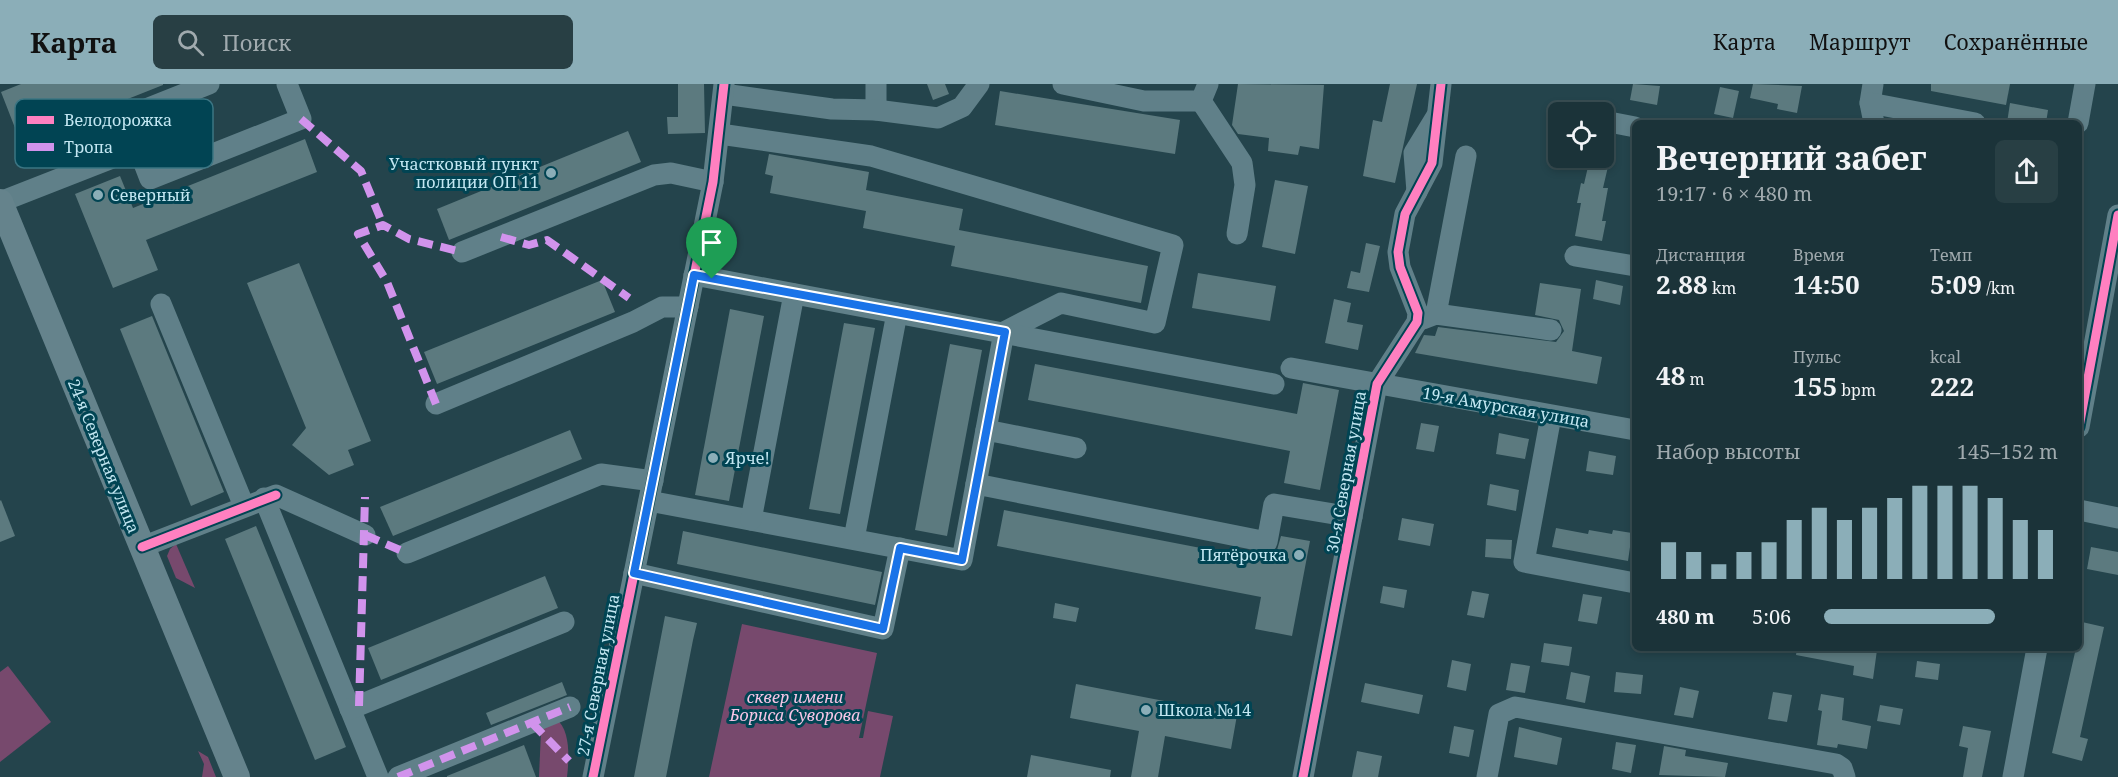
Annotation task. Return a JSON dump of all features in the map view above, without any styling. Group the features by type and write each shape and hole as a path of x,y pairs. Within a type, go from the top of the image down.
{"main road":[{"name":"24-я Северная улица","path":"0,202 237,777"}],"street":[{"path":"171,99 208,84"},
{"path":"213,154 301,119 287,84"},
{"path":"876,84 876,110"},
{"path":"724,89 832,109 876,110 938,118 962,107 979,84"},
{"path":"1063,84 1144,101 1205,93 1242,163 1245,185 1237,234"},
{"path":"1441,84 1432,163 1405,214 1398,252 1401,267 1418,313 1426,318 1551,330"},
{"path":"2079,120 2085,84"},
{"name":"27-я Северная улица","path":"593,777 713,183 724,89"},
{"path":"1872,103 1960,120"},
{"path":"1614,123 1632,126"},
{"path":"720,134 871,156 1173,245 1155,323 1061,303 1005,332"},
{"path":"1426,318 1466,156"},
{"path":"0,202 87,168"},
{"path":"146,168 150,179 178,168"},
{"path":"462,252 654,175 671,173 713,183"},
{"path":"2082,411 2118,215"},
{"path":"1575,256 1632,266"},
{"path":"694,275 1274,384"},
{"path":"751,520 794,294"},
{"path":"161,304 244,506"},
{"path":"436,404 633,322 662,307 688,307"},
{"path":"854,539 897,313"},
{"name":"30-я Северная улица","path":"1304,777 1377,384 1426,318"},
{"path":"406,553 601,474 751,520 962,560 1005,332"},
{"name":"19-я Амурская улица","path":"1291,368 1632,430"},
{"path":"1551,416 1524,562 1632,582"},
{"path":"986,430 1076,448"},
{"path":"976,484 1267,542 1274,504 1352,517"},
{"path":"142,548 270,496 364,536"},
{"path":"270,496 378,777"},
{"path":"2082,511 2118,518"},
{"path":"634,573 883,629 900,548"},
{"path":"350,709 564,622"},
{"path":"2013,777 2036,651"},
{"path":"398,777 570,707"},
{"path":"1487,777 1499,714 1515,707 1836,764 1842,768 1845,777"}],"green space":[{"path":"176,544 195,588 176,578 167,556"},
{"name":"сквер имени Бориса Суворова","path":"742,624 877,653 859,738 863,738 868,711 893,716 880,777 709,777"},
{"path":"8,666 51,722 0,762 0,672"},
{"path":"556,719 561,724 567,738 567,777 539,777 541,731 545,720"},
{"path":"198,751 208,757 216,777 202,777 204,764"}],"building":[{"path":"21,84 163,84 128,99 15,99 15,128 1,92"},
{"path":"678,84 704,84 705,133 668,134 667,117 678,117"},
{"path":"927,84 945,84 949,94 933,100"},
{"path":"1238,84 1324,85 1319,149 1300,146 1298,155 1268,151 1269,138 1238,134 1232,125"},
{"path":"1390,84 1417,84 1395,183 1363,176 1373,120 1382,122"},
{"path":"1633,84 1660,86 1657,105 1630,100"},
{"path":"1753,84 1802,86 1797,113 1777,109 1778,104 1750,98"},
{"path":"1931,84 2010,84 2006,105 1931,91"},
{"path":"1720,87 1739,91 1733,118 1714,114"},
{"path":"1000,91 1180,120 1175,154 995,125"},
{"path":"2010,103 2048,110 2046,120 2007,120"},
{"path":"628,131 641,162 449,240 437,209"},
{"path":"305,139 317,172 146,240 158,270 113,288 75,194 120,176 133,208"},
{"path":"769,154 869,172 866,190 963,209 959,230 1148,266 1141,303 951,266 955,246 863,228 866,211 770,193 773,176 765,174"},
{"path":"1588,168 1608,168 1603,188 1608,188 1602,221 1606,221 1602,241 1575,236 1581,203 1577,203 1581,183 1584,184"},
{"path":"1275,180 1308,186 1295,254 1262,247"},
{"path":"1366,243 1380,246 1369,292 1347,288 1351,271 1360,273"},
{"path":"299,263 371,441 348,450 354,465 329,475 292,445 306,428 247,283"},
{"path":"1198,273 1276,286 1270,321 1192,308"},
{"path":"602,280 615,312 437,384 424,352"},
{"path":"1596,280 1623,286 1620,305 1593,299"},
{"path":"1540,283 1581,289 1572,351 1602,357 1597,384 1415,353 1424,335 1435,336 1438,327 1556,342 1564,331 1559,320 1535,315"},
{"path":"1334,299 1351,303 1347,322 1363,325 1358,350 1325,343"},
{"path":"730,309 764,316 729,501 695,495"},
{"path":"152,316 224,492 191,506 120,329"},
{"path":"844,323 875,328 840,514 809,509"},
{"path":"950,344 982,350 947,536 915,530"},
{"path":"1035,364 1297,414 1303,383 1339,390 1320,490 1284,483 1290,451 1028,400"},
{"path":"1421,423 1439,426 1434,452 1416,449"},
{"path":"570,430 582,459 393,536 380,507"},
{"path":"1499,433 1529,439 1525,459 1496,454"},
{"path":"1589,451 1616,456 1613,475 1586,471"},
{"path":"1490,484 1519,490 1516,511 1487,505"},
{"path":"0,501 15,536 0,542"},
{"path":"1004,510 1268,561 1269,554 1277,550 1281,536 1310,541 1292,636 1255,629 1261,597 997,546"},
{"path":"1402,518 1434,524 1430,546 1398,540"},
{"path":"256,526 346,747 315,760 225,539"},
{"path":"1556,528 1588,534 1589,530 1612,534 1613,530 1632,533 1628,561 1552,547"},
{"path":"683,531 882,572 875,605 677,564"},
{"path":"1486,539 1512,540 1511,559 1485,557"},
{"path":"2091,547 2118,552 2118,575 2087,569"},
{"path":"545,576 558,608 381,680 368,648"},
{"path":"1383,586 1407,590 1404,608 1380,603"},
{"path":"1472,591 1489,594 1484,618 1467,615"},
{"path":"1583,594 1602,597 1597,624 1578,621"},
{"path":"1055,603 1079,608 1076,622 1053,618"},
{"path":"665,616 697,623 666,777 634,777"},
{"path":"2082,622 2104,627 2080,737 2088,739 2082,761 2052,753 2075,651 2082,651"},
{"path":"1544,643 1572,647 1569,666 1541,662"},
{"path":"1797,651 1877,651 1873,679 1853,675 1854,666 1796,655"},
{"path":"1452,660 1471,664 1466,691 1447,687"},
{"path":"1917,661 1940,664 1938,680 1915,677"},
{"path":"1511,663 1530,666 1525,693 1506,690"},
{"path":"1571,672 1590,676 1585,703 1566,699"},
{"path":"1616,672 1643,675 1641,694 1614,692"},
{"path":"562,682 567,695 491,725 486,713"},
{"path":"1365,683 1423,695 1419,714 1361,702"},
{"name":"Школа №14","path":"1076,684 1237,715 1231,749 1165,736 1158,777 1131,777 1139,731 1070,718"},
{"path":"1680,687 1699,691 1693,718 1674,715"},
{"path":"1773,692 1792,695 1787,722 1768,719"},
{"path":"1821,694 1844,698 1842,720 1871,726 1867,749 1838,744 1837,748 1817,745 1822,711 1818,710"},
{"path":"1880,705 1903,709 1900,725 1877,721"},
{"path":"1454,726 1474,730 1469,757 1449,753"},
{"path":"1963,726 1991,731 1982,777 1963,777 1968,748 1959,746"},
{"path":"1519,727 1562,738 1557,765 1514,757"},
{"path":"1616,742 1636,745 1631,773 1612,769"},
{"path":"524,745 536,777 447,777 447,776"},
{"path":"1664,746 1686,750 1685,756 1728,763 1725,777 1659,775"},
{"path":"1357,751 1382,756 1378,777 1352,777"},
{"path":"1031,755 1111,770 1110,777 1027,777"}],"marked path":[{"path":"301,119 361,171 383,225"},
{"path":"436,404 387,282 358,234 383,225 409,239 462,252"},
{"path":"501,237 529,245 547,240 629,298"},
{"path":"359,706 365,497"},
{"path":"365,535 407,553"},
{"path":"398,777 570,707"},
{"path":"532,723 569,761"}],"cycle path":[{"path":"593,777 713,182 724,84"},
{"path":"1303,777 1377,384 1417,322 1418,313 1400,267 1398,252 1405,214 1432,163 1441,84"},
{"path":"2082,411 2118,215"},
{"path":"142,547 276,495"}],"place":[{"name":"Участковый пункт полиции ОП 11","path":"551,173"},
{"name":"Северный","path":"98,195"},
{"name":"Ярче!","path":"713,458"},
{"name":"Пятёрочка","path":"1299,555"},
{"name":"Школа №14","path":"1146,710"}],"route":[{"path":"694,275 712,279 1005,332 962,560 900,548 883,629 634,573 694,275"}]}
